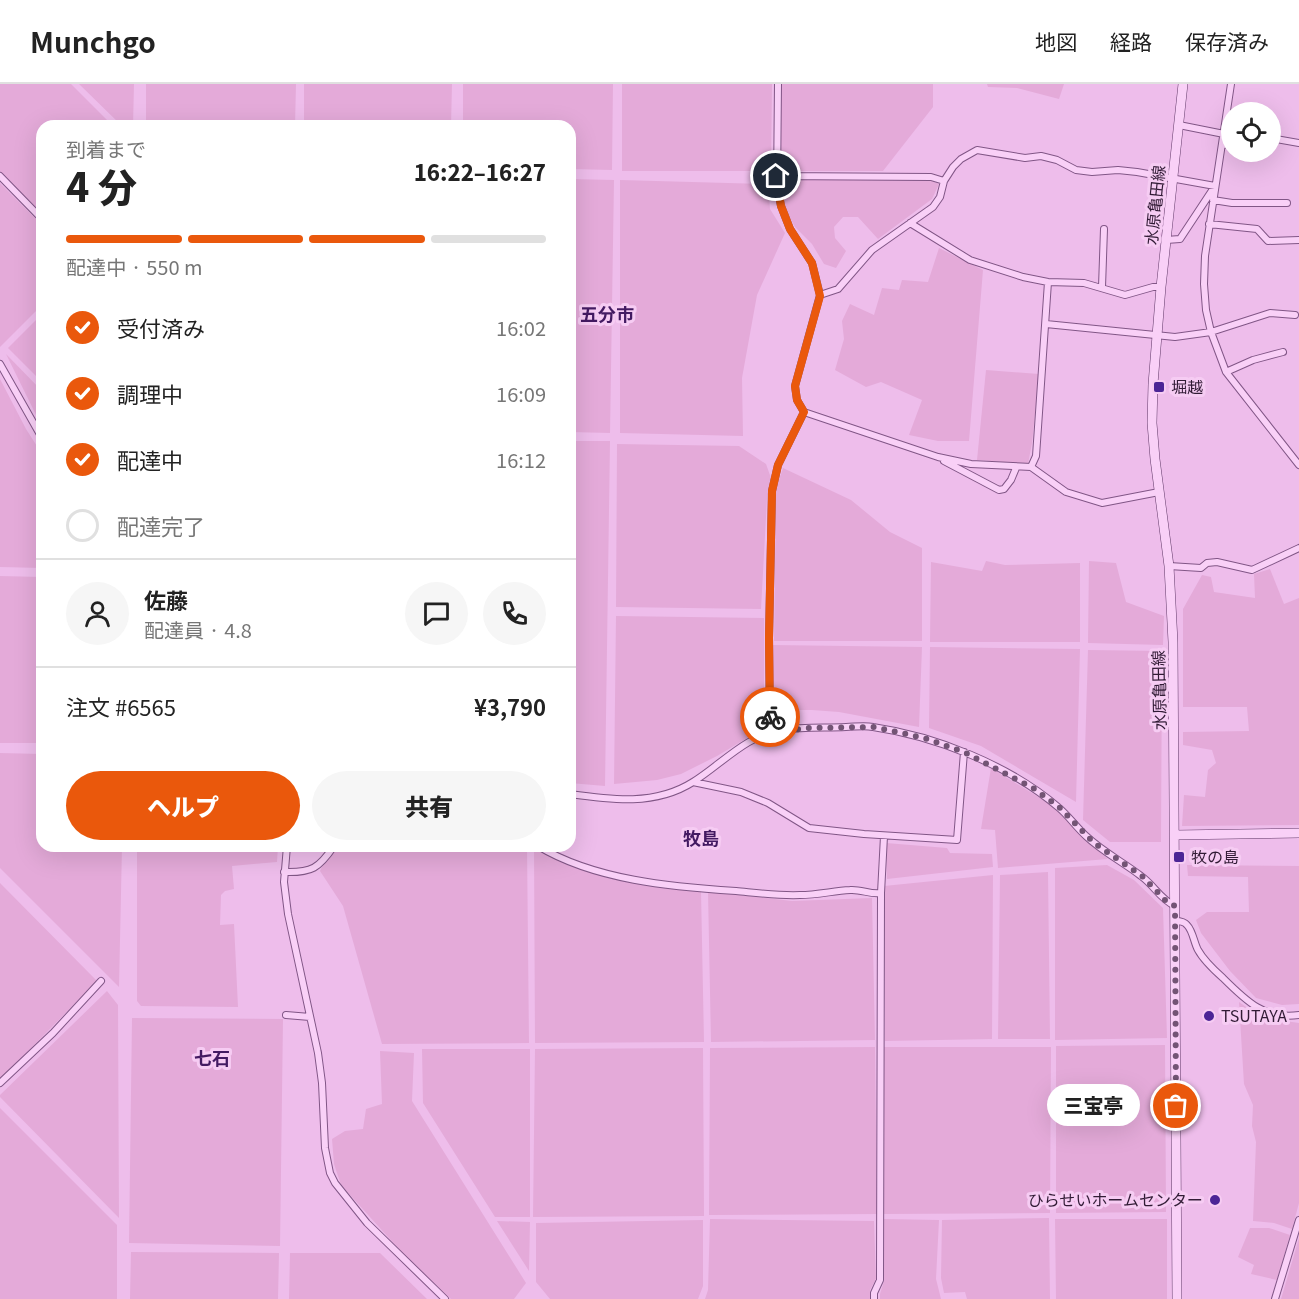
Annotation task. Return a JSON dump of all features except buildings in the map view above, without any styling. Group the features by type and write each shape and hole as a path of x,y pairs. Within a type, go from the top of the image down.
{"main road":[{"name":"水原亀田線","path":"1177,1299 1173,642 1169,566 1152,423 1161,287 1183,84"},
{"path":"1175,835 1299,833"}],"street":[{"path":"778,84 776,176 781,206 790,229 812,263 820,296 795,386 797,400 804,412 938,457 971,464 1031,467 1066,492 1102,503 1159,492"},
{"path":"1228,102 1231,84"},
{"path":"1179,125 1221,133"},
{"path":"1281,140 1299,143"},
{"path":"820,296 838,289 872,250 933,207 944,181 961,159 977,150 1025,158 1041,156 1056,160 1076,170 1092,172 1118,170 1173,177 1215,186"},
{"path":"1221,150 1212,200 1204,284 1211,332 1226,372 1299,465"},
{"path":"776,176 931,177 944,181"},
{"path":"0,177 36,213"},
{"path":"1166,240 1180,239 1215,186"},
{"path":"1212,200 1232,203 1287,202"},
{"path":"910,223 970,260 989,267 1048,282 1084,283 1125,295 1161,287"},
{"path":"1209,224 1257,230 1268,241 1273,242 1299,240"},
{"path":"1102,287 1104,228"},
{"path":"1031,467 1036,456 1048,282"},
{"path":"1046,324 1157,336 1188,336 1211,332 1270,313 1295,315"},
{"path":"1226,372 1253,360 1283,352"},
{"path":"0,364 36,427"},
{"path":"770,732 772,491 778,465 804,412"},
{"path":"938,457 999,490 1004,489 1011,480 1016,468"},
{"path":"1169,566 1201,568 1207,563 1218,562 1252,570 1299,548"},
{"path":"576,795 623,801 648,799 675,791 693,782 744,745 770,732 810,728 874,727 924,738 964,752 1033,788 1059,807 1094,843 1142,876 1167,902 1175,906"},
{"path":"693,782 741,792 768,803 809,828 884,836 957,840 964,752"},
{"path":"874,1299 874,1293 880,1280 881,893 884,836"},
{"path":"286,852 284,882 288,914 322,1083 325,1148 330,1173 335,1183 367,1223 445,1299"},
{"path":"285,872 311,871 320,865 330,852"},
{"path":"551,852 611,875 704,889 788,895 852,890 881,893"},
{"path":"1175,921 1188,924 1198,951 1241,996 1259,1009 1273,1015 1283,1017 1299,1015"},
{"path":"0,1083 53,1033 101,981"},
{"path":"286,1015 310,1017"},
{"path":"1275,1299 1299,1220"}],"shaded area":[{"path":"0,84 71,84 107,120 36,120 36,209 0,173"},
{"path":"79,84 134,84 133,120 116,120"},
{"path":"146,84 296,84 295,120 146,120"},
{"path":"304,84 452,84 451,120 304,120"},
{"path":"463,84 613,84 612,170 576,169 576,120 463,120"},
{"path":"622,84 772,84 771,171 622,171"},
{"path":"781,84 933,84 933,107 883,171 780,171"},
{"path":"987,84 1064,84 1059,99 1017,88 988,87"},
{"path":"576,179 614,180 610,433 576,432"},
{"path":"779,179 930,180 939,184 932,199 878,239 858,217 843,217 834,227 835,238 846,251 836,268 824,264 812,244 795,227 784,207"},
{"path":"620,180 768,184 770,209 785,233 757,295 742,378 743,436 620,433"},
{"path":"0,183 36,219 36,311 0,347"},
{"path":"939,248 983,270 969,441 938,441 909,435 922,400 881,382 866,387 835,370 844,339 842,321 850,304 874,315 882,288 899,290 902,280 928,282"},
{"path":"36,320 36,376 8,348"},
{"path":"6,354 36,385 36,415"},
{"path":"986,370 1039,374 1028,464 977,460"},
{"path":"0,379 36,445 36,568 0,567"},
{"path":"576,441 610,441 605,786 576,784"},
{"path":"617,444 739,446 766,464 771,478 767,499 761,609 616,607"},
{"path":"783,468 851,500 890,532 922,548 922,641 774,641 776,488"},
{"path":"986,561 1005,565 1080,563 1080,642 930,642 931,562 982,571"},
{"path":"1089,561 1116,563 1126,602 1164,616 1163,645 1088,643"},
{"path":"1270,569 1284,604 1299,598 1299,825 1182,826 1184,795 1205,797 1208,770 1216,763 1212,750 1183,745 1183,732 1249,731 1247,707 1183,707 1183,609 1202,575 1211,577 1214,592 1255,598 1254,574"},
{"path":"0,576 36,577 36,743 0,743"},
{"path":"616,616 764,618 764,728 681,774 657,780 614,784"},
{"path":"772,645 922,647 919,727 839,712 812,710 790,710 774,717"},
{"path":"930,647 1080,649 1076,802 981,746 929,728"},
{"path":"1088,650 1162,651 1161,842 1110,842 1083,820"},
{"path":"0,753 36,754 36,852 122,852 119,987 0,868"},
{"path":"991,768 1050,804 1108,859 998,868 995,830 981,829"},
{"path":"886,843 947,848 950,853 992,854 993,867 887,879"},
{"path":"137,852 278,852 277,862 232,866 234,889 225,891 221,895 220,925 234,924 238,1007 141,1006 137,1001"},
{"path":"329,852 527,852 529,1043 382,1044 343,906 320,871"},
{"path":"534,852 558,852 600,874 701,891 704,1042 535,1043"},
{"path":"1107,865 1134,880 1163,908 1167,1038 1055,1040 1055,868"},
{"path":"1187,865 1299,866 1299,1004 1282,1005 1256,998 1230,971 1201,933 1196,920 1207,912 1249,912 1248,877 1188,876"},
{"path":"1048,872 1050,1039 998,1039 1000,875"},
{"path":"993,875 992,1039 885,1041 884,886"},
{"path":"0,883 97,981 0,1080"},
{"path":"708,891 792,901 872,898 875,1040 711,1042"},
{"path":"107,991 118,1005 119,1218 0,1097"},
{"path":"1239,1002 1266,1021 1271,1019 1299,1023 1299,1203 1292,1229 1274,1223 1253,1221 1256,1142 1252,1126 1253,1105 1244,1084"},
{"path":"132,1018 283,1019 280,1246 129,1243"},
{"path":"1165,1045 1166,1212 1056,1213 1056,1046"},
{"path":"875,1047 877,1214 709,1215 710,1048"},
{"path":"884,1047 1051,1047 1050,1213 884,1214"},
{"path":"703,1048 704,1216 533,1217 535,1049"},
{"path":"422,1049 530,1049 530,1217 495,1217 423,1103"},
{"path":"380,1051 414,1053 412,1101 526,1283 514,1299 451,1299 407,1258 341,1185 334,1164 332,1139 345,1131 363,1129 366,1109 382,1104"},
{"path":"0,1108 117,1225 117,1299 0,1299"},
{"path":"1049,1218 1050,1299 967,1299 965,1292 944,1293 941,1278 942,1220"},
{"path":"710,1219 874,1221 876,1279 870,1290 870,1299 705,1299 708,1290"},
{"path":"884,1219 939,1220 936,1279 941,1299 880,1299 884,1281"},
{"path":"1055,1219 1167,1219 1167,1299 1056,1299"},
{"path":"703,1220 703,1286 698,1299 550,1299 536,1282 536,1223"},
{"path":"497,1221 530,1222 529,1271"},
{"path":"1250,1228 1269,1228 1290,1235 1277,1280 1251,1274 1254,1265 1238,1257"},
{"path":"1299,1238 1299,1299 1281,1299"},
{"path":"131,1252 279,1253 278,1299 130,1299"},
{"path":"290,1253 380,1253 427,1299 289,1299"}],"way so far":[{"path":"770,717 770,732 866,726 924,738 964,752 1033,788 1059,807 1094,843 1131,871 1142,876 1167,902 1175,906 1176,1106"}],"place":[{"name":"堀越","path":"1159,387"},
{"name":"牧の島","path":"1179,857"},
{"name":"TSUTAYA","path":"1209,1016"},
{"name":"三宝亭","path":"1176,1106"},
{"name":"ひらせいホームセンター","path":"1215,1200"}],"district":[{"name":"五分市","path":"607,315"},
{"name":"牧島","path":"701,839"},
{"name":"七石","path":"212,1059"}],"route":[{"path":"770,717 772,491 778,465 804,412 797,400 795,386 820,296 812,263 790,229 781,206 776,176"}]}
